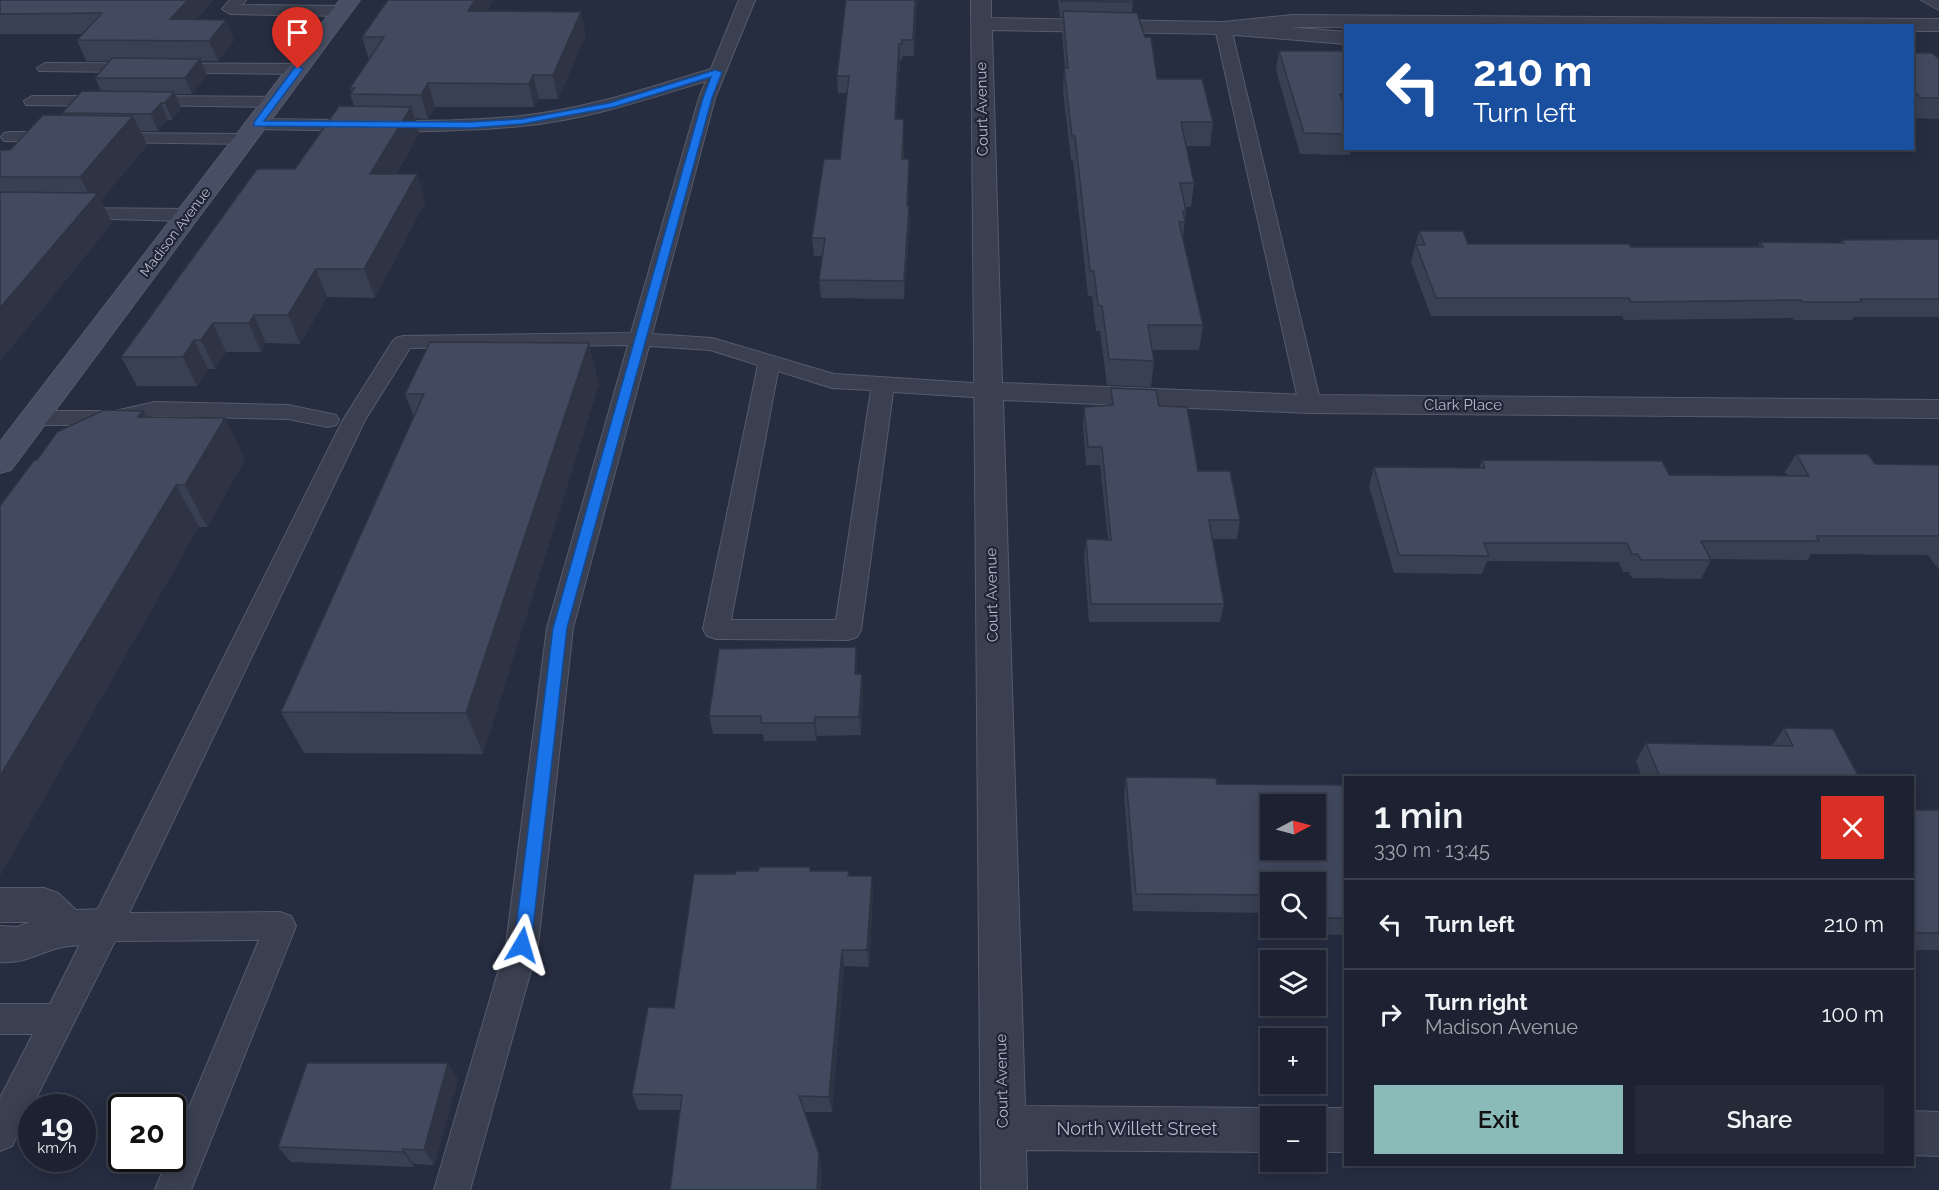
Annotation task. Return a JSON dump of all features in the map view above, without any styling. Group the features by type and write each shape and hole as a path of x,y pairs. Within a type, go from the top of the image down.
{"street":[{"name":"Madison Avenue","path":"0,463 346,6"},
{"path":"981,12 1344,38"},
{"name":"Court Avenue","path":"981,12 1004,1190"},
{"path":"1223,28 1293,21 1778,24"},
{"path":"1914,25 1939,25"},
{"path":"1914,42 1939,43"},
{"name":"Clark Place","path":"988,391 1310,404 1939,409"},
{"path":"0,905 44,904 86,927"},
{"path":"0,944 17,945 86,927"},
{"name":"North Willett Street","path":"1003,1128 1260,1130"},
{"path":"1326,1130 1344,1130"},
{"path":"1914,1133 1939,1134"}],"lane":[{"path":"238,0 230,9 346,6"},
{"path":"452,1190 522,945 560,628 707,98 747,0"},
{"path":"1929,0 1939,5"},
{"path":"1223,28 1310,404"},
{"path":"45,68 298,69"},
{"path":"10,137 86,137 471,125 522,121 610,105 718,72"},
{"path":"32,101 273,102"},
{"path":"59,214 188,215"},
{"path":"0,1134 58,1019 86,927 354,420 403,342 640,339 712,344 832,381 988,391"},
{"path":"769,362 716,628 848,630 883,384"},
{"path":"34,418 115,418 141,428 283,427 328,420 354,420"},
{"path":"86,927 280,926 173,1190"},
{"path":"0,1019 58,1019"}],"building":[{"path":"0,0 188,0 170,19 226,20 209,41 77,40 102,13 0,14"},
{"path":"388,0 475,0 468,11 581,12 553,75 533,75 529,84 428,83 421,95 350,94 355,88 350,88 384,37 362,37"},
{"path":"846,0 915,0 913,40 902,40 902,44 899,44 895,119 904,119 902,159 909,159 907,206 909,206 904,281 819,280 825,238 812,238 824,159 840,159 849,76 837,76"},
{"path":"1133,0 1133,2 1061,1"},
{"path":"1063,11 1137,13 1145,37 1151,37 1157,79 1202,79 1213,122 1181,122 1194,183 1180,183 1186,211 1183,211 1185,222 1179,222 1203,325 1148,325 1154,361 1109,359 1102,306 1098,305 1094,271 1090,271 1075,136 1072,136 1064,68 1068,68"},
{"path":"1279,51 1344,51 1344,94 1340,94 1344,104 1344,134 1304,133"},
{"path":"1914,53 1932,53 1939,59 1939,98 1921,98 1914,93"},
{"path":"112,58 200,59 185,78 95,78"},
{"path":"82,91 174,92 151,114 62,113"},
{"path":"339,106 411,107 370,174 417,174 364,269 316,269 288,315 254,315 249,323 213,323 201,340 194,340 183,357 121,357 257,169 295,169"},
{"path":"43,115 133,116 80,177 0,177 0,150 10,150"},
{"path":"0,192 98,193 0,308"},
{"path":"1419,231 1463,231 1468,244 1629,244 1631,247 1763,247 1760,242 1844,243 1842,240 1939,239 1939,299 1860,299 1862,302 1803,302 1801,300 1631,302 1629,298 1436,298 1416,245 1425,245"},
{"path":"430,342 589,343 466,713 281,712 424,394 405,394"},
{"path":"1111,388 1156,390 1159,406 1187,407 1198,471 1230,471 1240,520 1209,520 1224,604 1091,604 1086,539 1111,540 1102,447 1088,447 1084,407 1113,405"},
{"path":"104,410 143,411 138,417 225,418 185,485 176,485 0,776 0,506 57,432"},
{"path":"1796,454 1868,454 1875,464 1939,465 1939,536 1816,536 1819,541 1701,541 1711,560 1641,560 1638,554 1632,554 1627,543 1484,543 1489,556 1399,555 1374,467 1485,468 1482,460 1662,461 1669,475 1809,476"},
{"path":"856,647 855,674 862,674 859,717 815,717 814,723 761,723 761,716 709,716 719,649"},
{"path":"1784,728 1833,729 1858,776 1660,776 1646,743 1793,746"},
{"path":"1126,777 1216,778 1217,784 1344,785 1344,918 1326,918 1326,872 1260,872 1260,895 1136,894"},
{"path":"1914,810 1939,810 1939,933 1914,933"},
{"path":"759,867 810,867 810,871 849,871 848,876 872,876 867,950 842,950 829,1097 799,1096 819,1154 817,1190 670,1190 682,1095 632,1094 648,1007 674,1008 694,874 735,874 736,871 758,871"},
{"path":"307,1063 448,1063 424,1150 403,1149 403,1152 278,1147"}],"route":[{"path":"298,69 257,124 471,125 522,121 610,105 718,72 707,98 560,628 522,945"}]}
